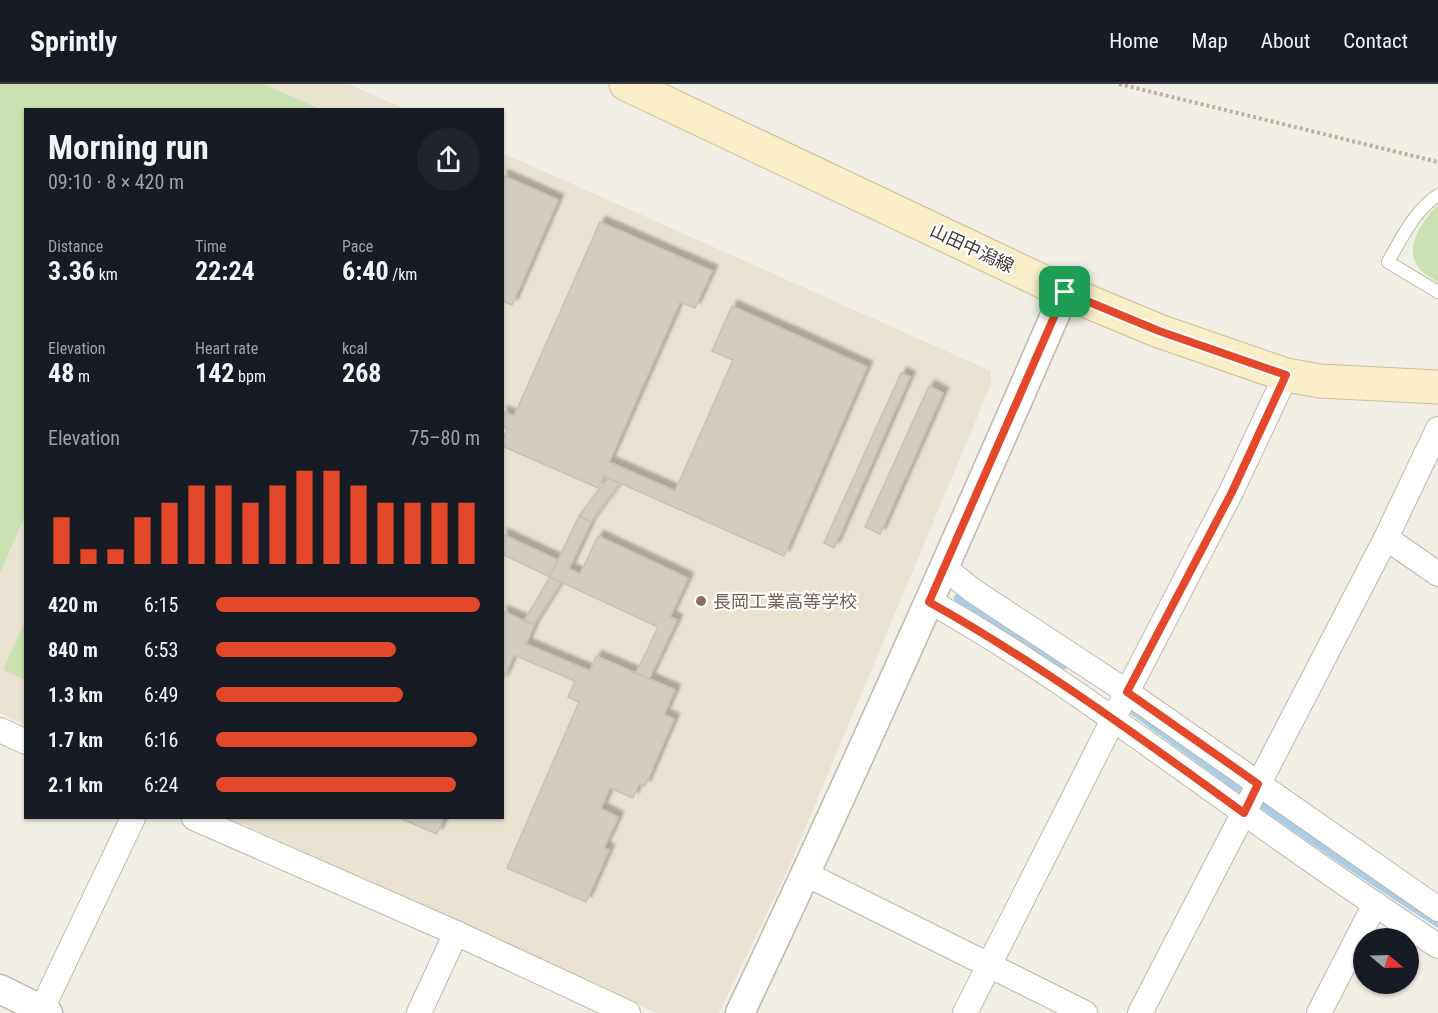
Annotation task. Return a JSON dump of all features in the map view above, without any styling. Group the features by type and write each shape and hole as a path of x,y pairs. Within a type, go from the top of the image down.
{"main road":[{"name":"山田中潟線","path":"626,84 1065,292 1159,331 1286,375 1320,381 1438,387"}],"street":[{"path":"740,1013 945,568 1065,292"},
{"path":"965,1013 1127,692 1232,492 1286,375"},
{"path":"1140,1013 1386,538 1438,429"},
{"path":"1386,538 1438,574"},
{"path":"945,568 972,590 1127,692 1438,909"},
{"path":"929,602 986,633 1114,718 1244,813 1438,946"},
{"path":"0,730 24,741"},
{"path":"0,989 43,1012 133,819"},
{"path":"196,819 456,933 628,1013"},
{"path":"806,874 1085,1013"},
{"path":"1319,1013 1375,904"},
{"path":"418,1013 456,933"}],"lane":[{"path":"1438,195 1432,199 1406,231 1388,262 1438,292"}],"path":[{"path":"1119,84 1438,162"}],"shaded area":[{"path":"0,84 348,84 403,108 24,108 24,725 0,713"},
{"name":"長岡工業高等学校","path":"504,153 991,371 991,384 789,867 719,1013 657,1013 231,819 504,819"}],"green space":[{"path":"0,84 263,84 318,108 24,108 24,518 0,573"},
{"path":"1438,205 1438,282 1421,270 1414,260 1413,252 1421,226"},
{"path":"23,625 24,625 24,680 3,670"}],"building":[{"path":"504,176 558,200 512,305 504,302"},
{"path":"600,222 712,271 695,308 680,302 609,462 675,491 733,360 712,351 732,306 867,367 784,556 604,476 598,488 504,447 504,436 508,429 504,427 504,412 514,416"},
{"path":"901,373 910,377 834,548 824,543"},
{"path":"929,386 943,393 880,534 865,527"},
{"path":"608,478 620,483 591,522 579,516"},
{"path":"579,516 591,522 569,569 580,574 598,536 688,578 670,617 677,620 649,679 636,673 658,627 550,577"},
{"path":"504,535 558,560 550,577 504,555"},
{"path":"550,577 561,582 534,625 524,621"},
{"path":"504,612 534,625 526,644 590,671 596,656 675,690 664,715 674,719 645,786 639,784 633,798 610,788 601,809 618,817 604,848 609,850 586,902 507,868 579,702 568,697 575,681 514,655 504,678"},
{"path":"401,819 444,819 437,834"}],"waterway":[{"path":"958,598 1064,665"},
{"path":"1124,704 1279,816 1438,923"}],"place":[{"name":"長岡工業高等学校","path":"701,601"}],"route":[{"path":"1065,292 1159,331 1286,375 1232,492 1127,692 1258,784 1244,813 1114,718 986,633 929,602 1065,292"}]}
